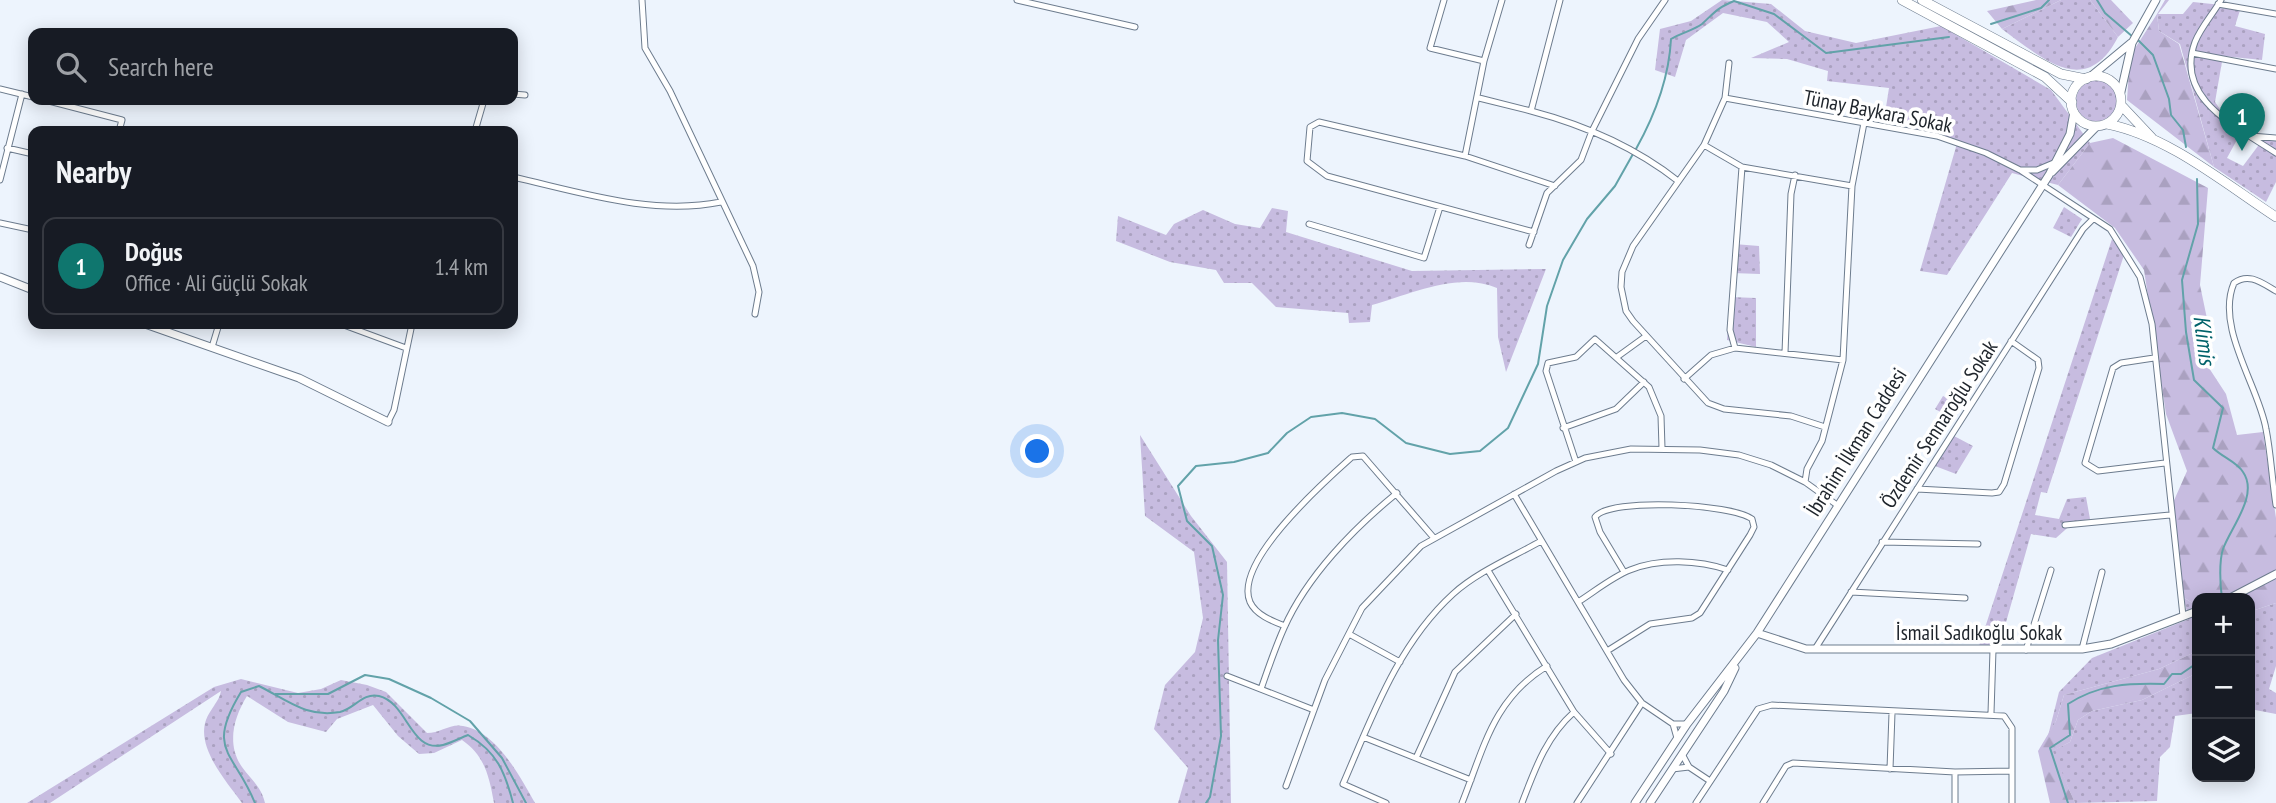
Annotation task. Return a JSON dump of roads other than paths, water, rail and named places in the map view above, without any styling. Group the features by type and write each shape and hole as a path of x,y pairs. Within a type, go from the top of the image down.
{"main road":[{"path":"1902,0 2045,77 2083,122 2124,127 2156,142 2276,217"},
{"path":"1922,0 2061,74 2106,79 2156,142"},
{"path":"2073,107 2075,89 2088,78"},
{"path":"2102,125 2119,113 2121,100"}],"street":[{"path":"642,0 645,48 670,91 753,266 759,292 755,314"},
{"path":"1017,0 1135,27"},
{"path":"1444,0 1430,48 1484,61"},
{"path":"1465,156 1479,98 1484,61 1503,0"},
{"path":"1531,111 1560,0"},
{"path":"1529,245 1547,193 1581,160 1592,131 1638,39 1665,0"},
{"path":"2121,100 2132,43 2156,0"},
{"path":"2276,14 2220,2 2196,38 2190,67 2196,88 2219,116 2276,153"},
{"path":"2088,78 2132,43"},
{"path":"2192,52 2276,69"},
{"path":"1729,63 1725,98 1704,145 1633,246 1622,272 1621,287 1626,311 1708,403 1724,409 1790,416 1825,427"},
{"path":"0,89 28,96"},
{"path":"0,180 22,94"},
{"path":"518,94 525,95"},
{"path":"1479,98 1592,131 1620,144 1678,181"},
{"name":"Tünay Baykara Sokak","path":"1725,98 1937,136 1986,153 2020,170 2041,186"},
{"path":"64,105 122,120 120,126"},
{"path":"476,126 483,105"},
{"name":"İbrahim İlkman Caddesi","path":"1635,803 1677,738 1756,633 2049,175 2070,134 2073,107"},
{"path":"1534,232 1327,176 1307,161 1310,127 1319,122 1465,156 1555,186"},
{"path":"1805,482 1825,427 1843,360 1852,186 1864,123"},
{"name":"İbrahim İlkman Caddesi","path":"2049,175 2102,125"},
{"path":"2251,136 2276,138"},
{"path":"1704,145 1742,167 1852,186"},
{"path":"7,148 28,153"},
{"path":"2020,170 2037,170 2056,162"},
{"path":"1735,348 1730,330 1742,167"},
{"path":"1786,353 1791,194 1794,176"},
{"path":"518,178 631,203 703,205 721,201"},
{"path":"2041,186 2110,229 2122,244 2140,277 2152,324 2170,515 2183,616"},
{"path":"1309,224 1424,258 1440,207"},
{"name":"Özdemir Sennaroğlu Sokak","path":"1815,649 2083,229 2093,219"},
{"path":"0,223 28,229"},
{"path":"0,277 28,288"},
{"path":"2276,291 2253,278 2245,278 2234,284 2229,303 2242,362 2267,430 2276,505"},
{"path":"160,329 299,378 387,422 394,410 411,329"},
{"path":"212,347 217,329"},
{"path":"360,329 406,348"},
{"path":"1617,357 1646,336"},
{"path":"1576,461 1546,371 1548,363 1576,357 1595,339 1644,382 1658,403 1662,448"},
{"path":"1917,489 1999,492 2004,484 2039,368 2038,360 2011,341"},
{"path":"1684,379 1711,355 1735,348 1843,360"},
{"path":"2154,358 2121,363 2113,368 2085,463 2098,471 2165,463"},
{"path":"1563,428 1616,409 1644,382"},
{"path":"2267,430 2276,426"},
{"path":"1286,786 1314,710 1362,608 1421,546 1576,461 1613,452 1662,448 1739,455 1771,465 1805,482 1837,505"},
{"path":"1285,626 1257,611 1250,600 1248,586 1251,573 1262,553 1292,515 1352,457 1363,456 1434,538"},
{"path":"1261,689 1285,626 1330,555 1362,521 1397,493"},
{"path":"1514,494 1607,651 1642,703 1673,724 1687,724"},
{"path":"1607,651 1650,624 1697,616 1753,531 1753,523 1748,516 1707,507 1630,506 1602,511 1595,517 1600,531 1624,572"},
{"path":"2064,525 2170,515"},
{"path":"1385,803 1343,784 1363,737 1414,637 1455,592 1541,541"},
{"path":"1882,542 1978,544"},
{"path":"1578,602 1624,572 1645,565 1698,562 1728,570"},
{"path":"2026,650 2051,570"},
{"path":"1489,572 1574,712 1611,754"},
{"path":"2082,649 2102,572"},
{"path":"2240,593 2276,574"},
{"path":"1851,592 1965,597"},
{"name":"İsmail Sadıkoğlu Sokak","path":"1756,633 1791,646 1815,649 2082,649 2112,644 2192,613"},
{"path":"1416,758 1455,672 1516,614"},
{"path":"1349,634 1400,662"},
{"path":"1992,713 1993,650"},
{"path":"1650,803 1724,691 1741,655"},
{"path":"1462,803 1491,729 1505,702 1527,679 1547,666"},
{"path":"1227,676 1314,710"},
{"path":"1577,803 1642,703"},
{"path":"1696,803 1758,709 1772,705 1892,713 1992,713 2004,716 2012,728 2012,803"},
{"path":"1522,803 1544,750 1559,726 1574,712"},
{"path":"1890,769 1892,713"},
{"path":"1673,724 1677,738"},
{"path":"1363,737 1471,780"},
{"path":"1682,754 1689,767 1710,781"},
{"path":"1763,803 1786,766 1793,763 1955,772 2012,771"},
{"path":"1672,769 1689,767"},
{"path":"1955,772 1955,803"}],"waterway":[{"path":"1991,24 2041,8 2049,0"},
{"path":"2097,0 2105,13 2133,37"},
{"path":"1636,149 1660,96 1671,39 1699,26 1720,8 1734,1 1774,14 1826,53 1949,37"},
{"path":"2138,40 2153,55 2169,99 2171,115 2183,130 2186,147"},
{"path":"1206,803 1210,797 1221,736 1218,640 1223,595 1212,546 1187,521 1178,486 1196,466 1234,462 1268,453 1287,433 1311,417 1342,413 1375,419 1406,443 1450,454 1480,451 1508,428 1538,364 1547,306 1563,260 1587,219 1615,186 1633,154"},
{"name":"Klimis","path":"2197,179 2198,224 2182,280 2186,332 2194,380 2223,408 2213,448 2240,468 2247,481 2248,491 2242,511 2223,549 2220,573 2222,593"},
{"name":"Klimis","path":"2068,803 2050,748 2070,735 2068,704 2091,692 2115,686 2164,684 2172,674 2181,674 2192,666"},
{"path":"276,694 328,694 365,675 389,679 431,698 470,721 502,758 526,803"},
{"path":"255,803 232,761 224,739 230,712 241,692 259,686 307,710 328,713 345,710 368,696 379,696 389,700 397,708 423,742 432,745 443,745 468,735 493,756 507,782 513,803"}],"place":[{"name":"Doğus","path":"2242,151"}]}
